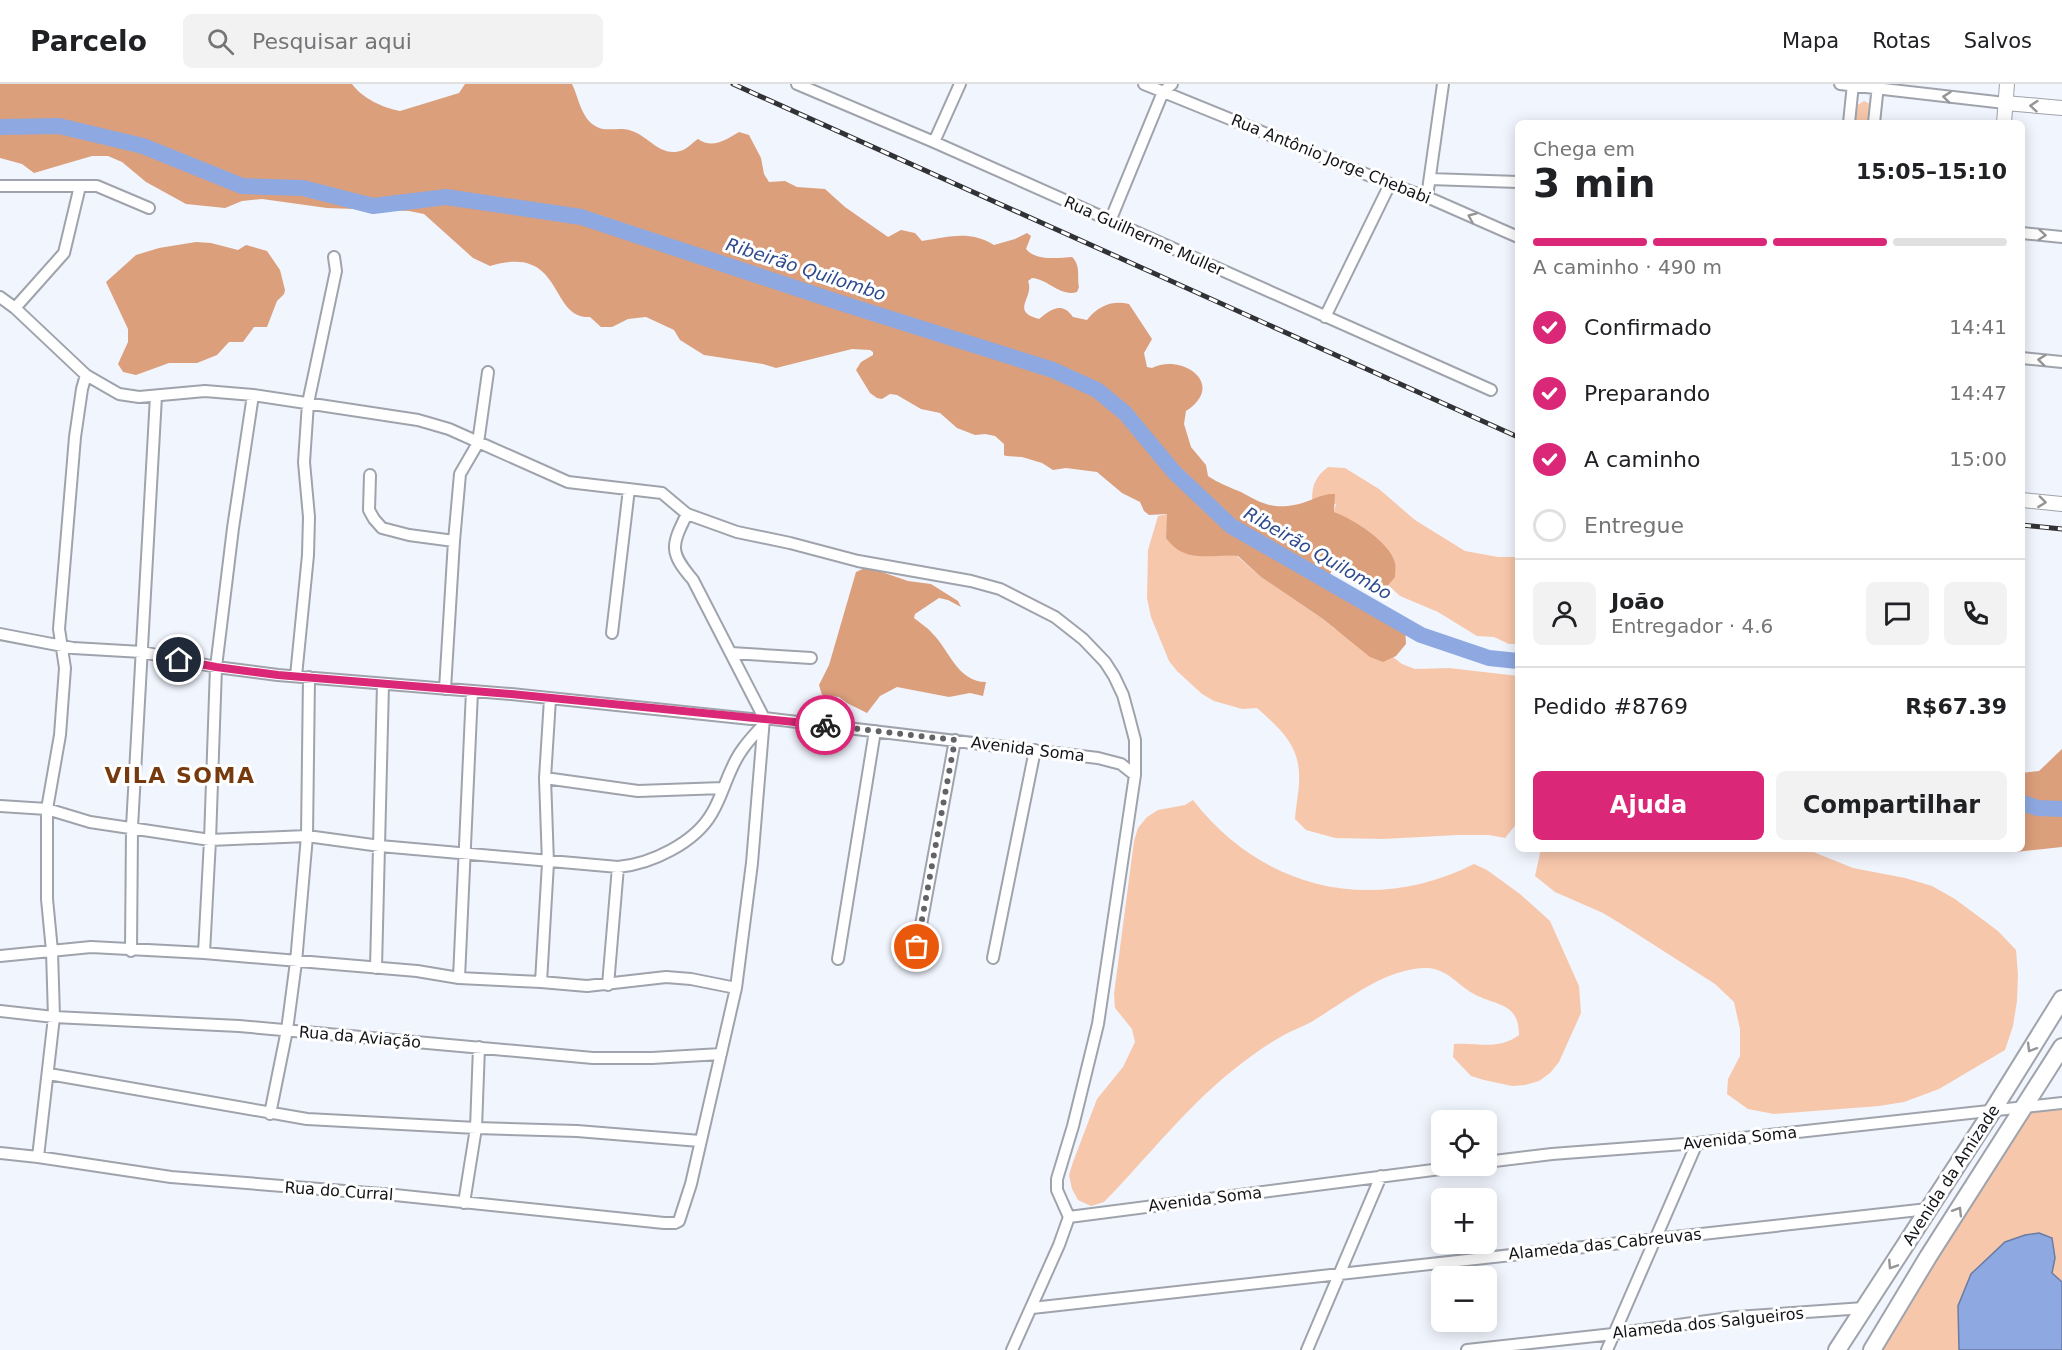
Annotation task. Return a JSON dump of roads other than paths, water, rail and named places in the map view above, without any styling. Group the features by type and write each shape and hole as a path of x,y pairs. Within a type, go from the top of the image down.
{"main road":[{"name":"Avenida da Amizade","path":"1837,1350 1993,1110 2062,999"},
{"name":"Avenida da Amizade","path":"1872,1350 2062,1047"}],"street":[{"name":"Rua Guilherme Muller","path":"797,84 934,142 1491,390"},
{"path":"934,142 960,84"},
{"name":"Rua Antônio Jorge Chebabi","path":"1144,84 1426,197 1515,236"},
{"path":"1110,221 1163,92 1172,84"},
{"path":"1426,197 1443,84"},
{"path":"1840,84 2005,104 2062,108"},
{"path":"2004,120 2007,84"},
{"path":"1849,120 1853,85"},
{"path":"1874,120 1877,87"},
{"path":"1430,179 1515,182"},
{"path":"1325,317 1390,184"},
{"path":"0,186 97,186 149,208"},
{"path":"15,308 64,253 80,186"},
{"path":"2025,233 2062,237"},
{"path":"296,676 308,555 309,517 304,462 308,404 336,271 334,257"},
{"path":"0,297 15,308 86,375 119,394 139,397 205,391 253,395 418,420 449,429 567,482 662,493 687,514 736,532 858,561 991,586 1055,616 1083,639 1105,662 1124,695 1135,740 1135,775 1098,1024 1073,1126 1057,1179 1057,1190 1069,1217 1032,1308 1012,1350"},
{"path":"2025,358 2062,362"},
{"path":"445,689 460,474 478,443 488,372"},
{"path":"38,1156 54,1017 52,951 47,899 47,809 60,735 65,668 59,628 75,437 86,375"},
{"path":"204,953 216,667 233,528 253,395"},
{"path":"131,951 132,827 156,396"},
{"path":"370,475 369,510 382,528 409,535 454,541"},
{"path":"612,633 629,489"},
{"path":"2025,500 2062,504"},
{"path":"48,1074 307,1119 577,1131 700,1141 736,988 752,863 764,722 693,579 678,562 676,537 687,514"},
{"name":"Avenida Soma","path":"0,634 86,650 142,652 216,667 296,676 472,691 955,740 1107,760 1120,764 1135,775"},
{"path":"731,653 812,658"},
{"path":"270,1113 287,1030 296,962 307,836 309,677"},
{"path":"376,968 383,684"},
{"path":"459,978 472,691"},
{"path":"541,982 548,862 545,778 549,699"},
{"path":"0,806 47,809 90,822 210,840 307,836 464,855 618,867 637,865 677,846 706,822 741,750 764,722"},
{"path":"838,959 875,731"},
{"path":"917,947 955,740"},
{"path":"993,958 1035,750"},
{"path":"545,778 638,791 723,788"},
{"path":"608,985 618,867"},
{"path":"0,956 91,947 131,951 204,953 417,971 459,978 586,986 666,977 691,979 736,988"},
{"name":"Rua da Aviação","path":"0,1011 54,1017 239,1026 593,1058 652,1058 721,1054"},
{"path":"464,1203 476,1128 479,1047"},
{"name":"Avenida Soma","path":"1497,1161 1552,1154 1697,1143 2062,1103"},
{"name":"Rua do Curral","path":"0,1153 38,1156 171,1177 395,1195 675,1223 679,1221 691,1185 700,1141"},
{"path":"1607,1350 1697,1143"},
{"name":"Avenida Soma","path":"1069,1217 1431,1170"},
{"path":"1307,1350 1381,1176"},
{"name":"Alameda das Cabreuvas","path":"1032,1308 1928,1209"},
{"name":"Alameda dos Salgueiros","path":"1467,1350 1613,1334 1736,1317 1864,1308"},
{"path":"1841,1310 1854,1324"}],"water":[{"path":"2039,1233 2052,1238 2055,1258 2052,1273 2062,1282 2062,1350 1959,1350 1958,1306 1971,1274 2005,1242"}],"waterway":[{"name":"Ribeirão Quilombo","path":"0,127 59,126 143,146 242,186 303,188 373,206 446,197 581,217 1053,370 1097,390 1125,413 1174,472 1231,526 1421,635 1489,658 1515,661"},
{"name":"Ribeirão Quilombo","path":"2025,804 2038,808 2062,809"}],"railway":[{"path":"733,84 1515,436"},
{"path":"2025,525 2062,529"}],"district":[{"name":"VILA SOMA","path":"180,775"}]}
